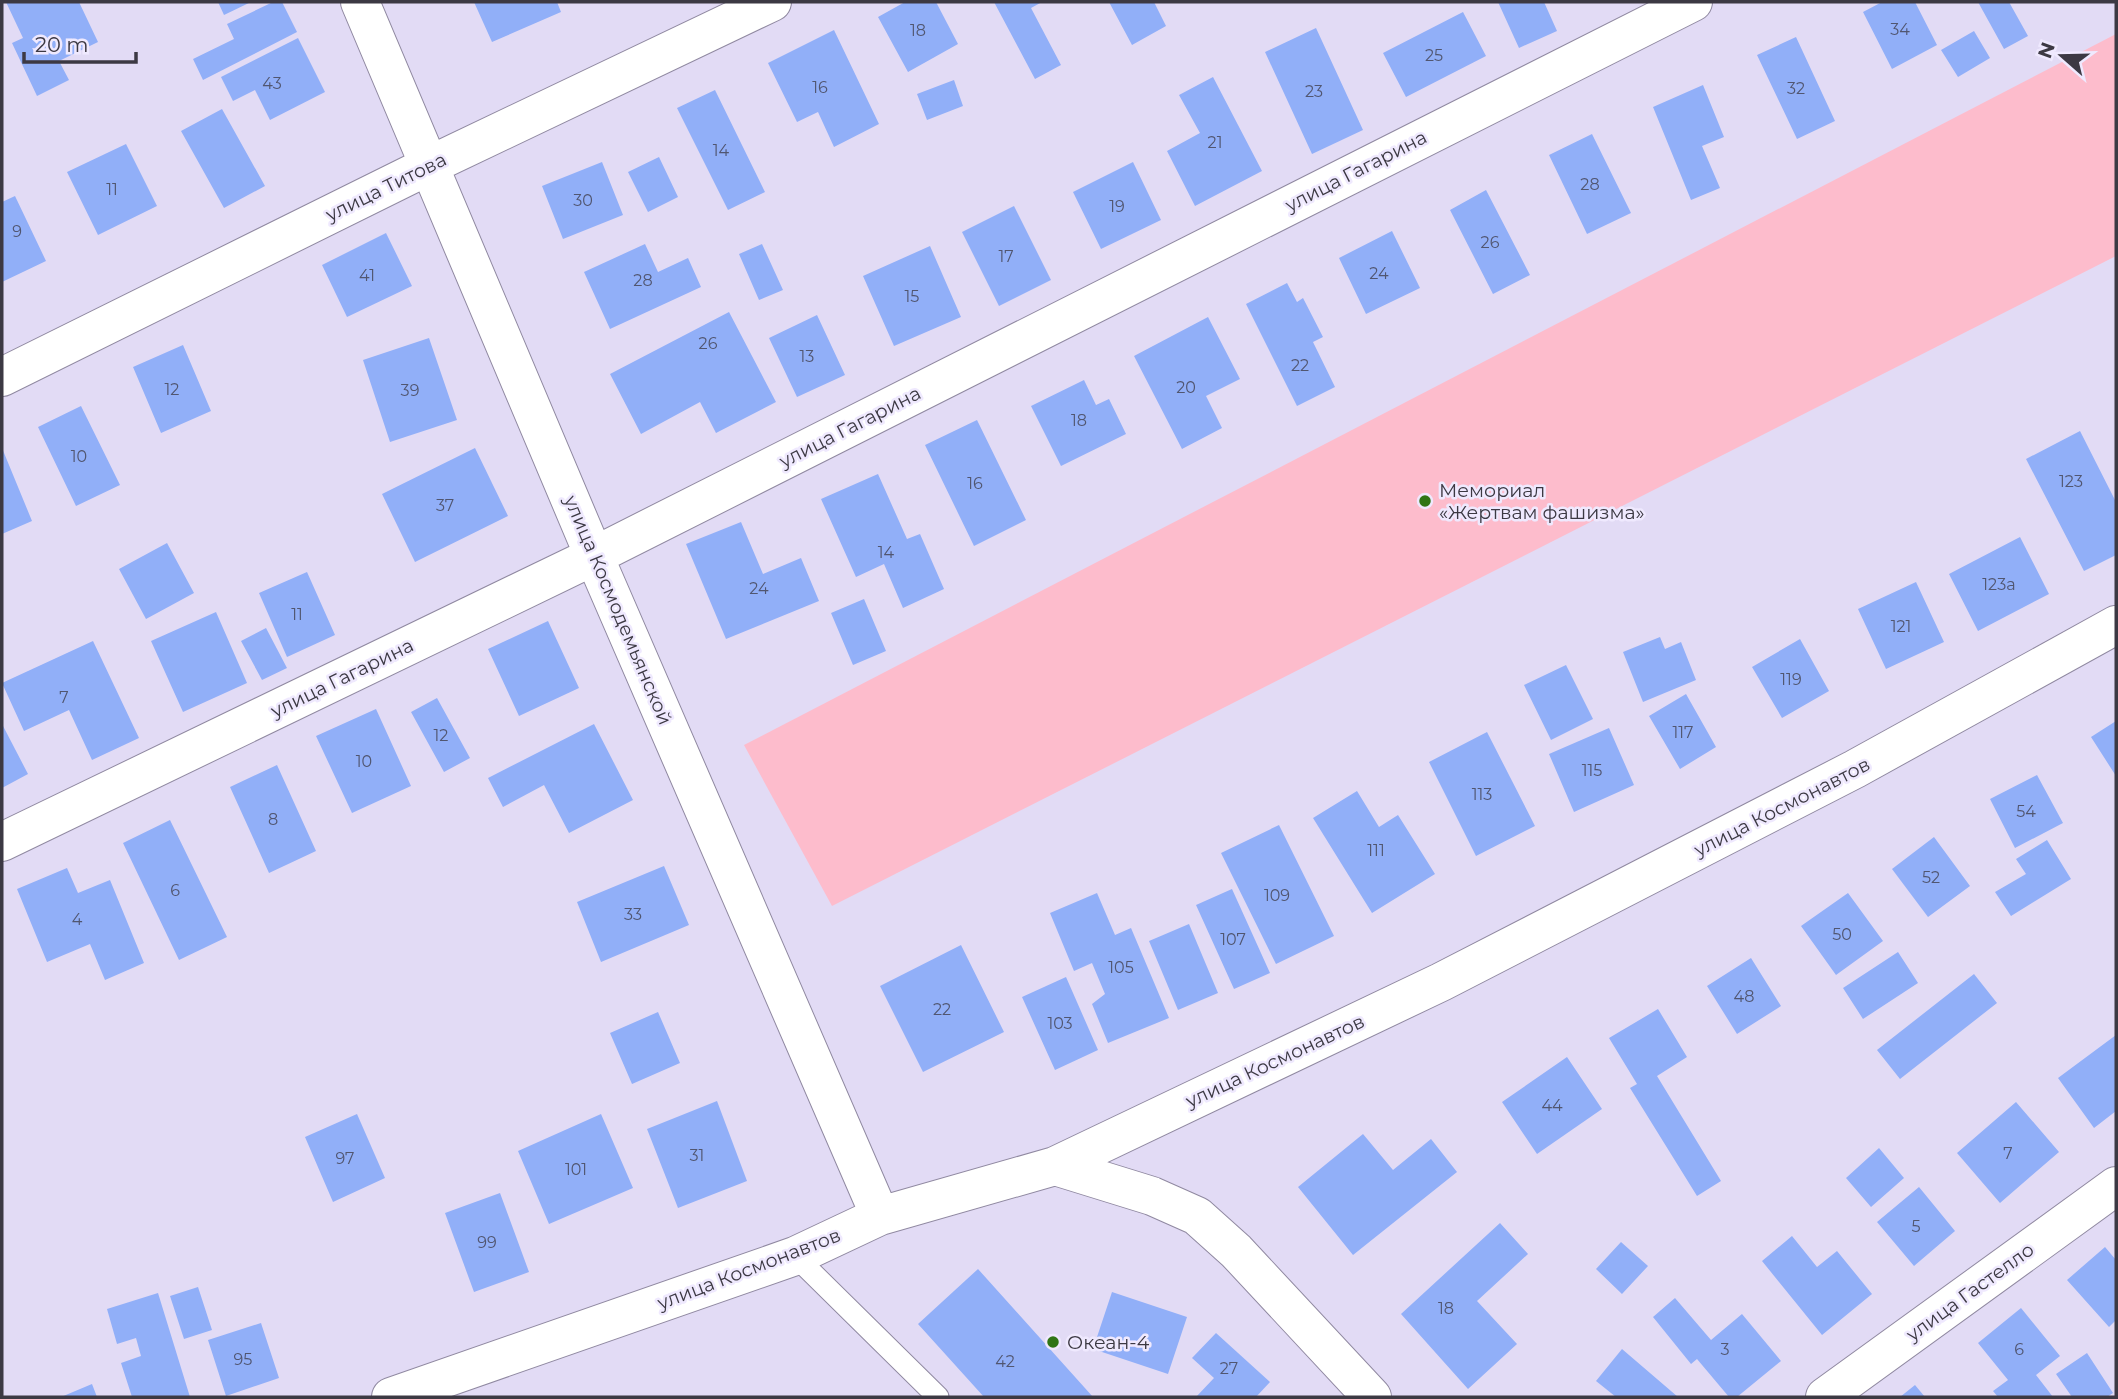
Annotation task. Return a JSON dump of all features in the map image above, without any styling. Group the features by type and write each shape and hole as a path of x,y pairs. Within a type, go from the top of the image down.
{"street":[{"name":"улица Космодемьянской","path":"360,2 594,556 880,1216"},
{"name":"улица Титова","path":"2,377 428,166 772,2"},
{"name":"улица Гагарина","path":"2,842 594,556 1693,2"},
{"name":"улица Космонавтов","path":"391,1397 795,1256 880,1216 1055,1166 1441,982 1855,769 2116,625"},
{"path":"1055,1166 1152,1196 1197,1216 1236,1251 1372,1397"},
{"name":"улица Гастелло","path":"1825,1397 2116,1186"}],"lane":[{"path":"795,1256 938,1397"}],"shaded area":[{"name":"Мемориал «Жертвам фашизма»","path":"2116,34 2116,256 832,906 744,745"}],"building":[{"path":"6,2 79,2 98,42 59,61 69,80 37,96 12,43 23,38"},
{"path":"218,2 251,2 224,15"},
{"path":"273,2 282,2 297,32 203,80 193,59 234,39 227,24"},
{"path":"474,2 557,2 561,12 492,42"},
{"path":"905,2 936,2 958,44 908,72 878,17"},
{"path":"994,2 1042,2 1031,8 1061,65 1035,79"},
{"path":"1109,2 1154,2 1166,26 1132,45"},
{"path":"1498,2 1544,2 1557,31 1519,48"},
{"path":"1882,2 1915,2 1937,45 1892,69 1863,12"},
{"path":"1978,2 2009,2 2028,36 2004,49"},
{"path":"1463,12 1486,56 1406,97 1383,53"},
{"path":"1316,28 1363,130 1312,154 1265,52"},
{"path":"834,30 879,124 834,147 818,112 797,122 768,63"},
{"path":"1974,31 1990,58 1958,77 1941,50"},
{"path":"1796,37 1835,121 1797,139 1757,55"},
{"path":"298,38 325,92 270,120 255,90 233,101 221,77"},
{"path":"1213,77 1262,171 1195,206 1167,151 1200,133 1179,95"},
{"path":"954,80 963,106 927,120 917,94"},
{"path":"1703,85 1724,137 1702,146 1720,188 1691,200 1653,107"},
{"path":"715,90 765,192 728,210 677,108"},
{"path":"222,109 265,186 224,208 181,131"},
{"path":"1592,134 1631,213 1587,234 1549,155"},
{"path":"126,144 157,206 98,235 67,172"},
{"path":"659,157 678,197 648,212 628,172"},
{"path":"602,162 623,215 563,239 542,186"},
{"path":"1133,162 1161,220 1101,249 1073,192"},
{"path":"1486,190 1530,275 1493,294 1450,210"},
{"path":"15,196 46,261 2,282 2,202"},
{"path":"1014,206 1051,280 999,306 962,232"},
{"path":"1392,231 1420,288 1366,314 1339,258"},
{"path":"386,233 412,286 347,317 322,265"},
{"path":"645,244 658,272 688,258 701,287 610,329 584,272"},
{"path":"762,244 783,290 759,300 739,254"},
{"path":"930,246 961,317 894,346 863,276"},
{"path":"1287,283 1297,302 1303,298 1323,337 1313,342 1335,387 1297,406 1246,304"},
{"path":"729,312 776,402 716,433 700,402 641,434 610,374"},
{"path":"817,315 845,375 797,397 769,338"},
{"path":"1208,317 1240,379 1206,396 1222,428 1182,449 1134,356"},
{"path":"429,338 457,420 390,442 363,360"},
{"path":"183,345 211,411 161,433 133,367"},
{"path":"1084,380 1096,405 1109,399 1126,434 1061,466 1031,406"},
{"path":"81,406 120,485 76,506 38,427"},
{"path":"977,420 1026,520 974,546 925,445"},
{"path":"2080,431 2116,502 2116,555 2084,571 2026,459"},
{"path":"2,448 32,521 2,534"},
{"path":"475,448 508,516 415,562 382,494"},
{"path":"878,474 907,539 920,534 944,589 903,608 884,564 856,577 821,499"},
{"path":"741,522 763,574 801,558 819,601 726,639 686,544"},
{"path":"2020,537 2049,594 1978,631 1949,574"},
{"path":"167,543 194,593 146,619 119,569"},
{"path":"307,572 335,635 287,657 259,593"},
{"path":"1916,582 1944,642 1886,669 1858,609"},
{"path":"864,599 886,651 853,665 831,613"},
{"path":"216,612 247,683 183,712 151,641"},
{"path":"548,621 579,688 519,716 488,649"},
{"path":"266,628 287,668 262,680 241,641"},
{"path":"1660,637 1665,649 1681,642 1696,680 1643,702 1623,652"},
{"path":"1800,639 1829,691 1782,718 1752,667"},
{"path":"93,641 139,738 92,760 69,710 24,731 2,683"},
{"path":"1566,665 1593,719 1551,740 1524,685"},
{"path":"1686,694 1716,747 1680,769 1649,716"},
{"path":"437,698 470,758 444,772 411,712"},
{"path":"376,709 411,786 352,813 316,736"},
{"path":"2116,721 2116,776 2091,737"},
{"path":"2,724 28,774 2,788"},
{"path":"594,724 633,800 569,833 544,785 503,807 488,778"},
{"path":"1609,728 1634,785 1574,812 1549,754"},
{"path":"1487,732 1535,826 1476,856 1429,762"},
{"path":"277,765 316,851 269,873 230,787"},
{"path":"2037,775 2063,823 2015,848 1990,799"},
{"path":"1357,791 1379,827 1398,815 1435,874 1372,913 1313,818"},
{"path":"170,820 227,937 179,960 123,843"},
{"path":"1279,825 1334,936 1276,964 1221,853"},
{"path":"1934,837 1970,886 1928,917 1892,869"},
{"path":"2047,840 2071,879 2011,916 1995,892 2026,874 2016,859"},
{"path":"664,866 689,925 601,962 577,902"},
{"path":"67,868 78,893 110,880 144,963 105,980 90,944 47,962 17,889"},
{"path":"1232,889 1270,973 1234,989 1196,905"},
{"path":"1097,893 1115,935 1131,928 1169,1018 1108,1043 1092,1004 1105,994 1092,963 1074,971 1050,913"},
{"path":"1848,893 1883,941 1836,975 1801,926"},
{"path":"1189,924 1218,993 1178,1010 1149,941"},
{"path":"961,945 1004,1032 923,1072 880,986"},
{"path":"1898,952 1918,983 1863,1019 1843,988"},
{"path":"1751,958 1781,1006 1737,1034 1707,986"},
{"path":"1974,974 1997,1003 1900,1079 1877,1050"},
{"path":"1066,977 1098,1050 1055,1070 1022,997"},
{"path":"1658,1009 1687,1057 1657,1076 1721,1181 1697,1196 1630,1088 1637,1084 1609,1038"},
{"path":"658,1012 680,1063 632,1084 610,1033"},
{"path":"2116,1035 2116,1111 2094,1128 2058,1078"},
{"path":"1567,1057 1602,1109 1537,1154 1502,1102"},
{"path":"717,1101 747,1181 678,1208 647,1129"},
{"path":"2016,1102 2059,1152 2000,1203 1957,1153"},
{"path":"357,1114 385,1178 333,1202 305,1137"},
{"path":"601,1114 633,1188 549,1224 518,1151"},
{"path":"1363,1134 1393,1170 1431,1139 1457,1172 1353,1255 1298,1187"},
{"path":"1879,1148 1904,1178 1871,1207 1846,1178"},
{"path":"1919,1187 1955,1231 1914,1266 1877,1222"},
{"path":"500,1193 529,1272 474,1292 445,1213"},
{"path":"1500,1223 1528,1254 1477,1301 1517,1344 1468,1389 1401,1314"},
{"path":"1792,1236 1817,1267 1837,1251 1872,1294 1822,1335 1762,1261"},
{"path":"1621,1242 1648,1266 1622,1294 1596,1269"},
{"path":"2105,1247 2116,1260 2116,1320 2109,1327 2067,1280"},
{"path":"978,1269 1093,1397 984,1397 918,1324"},
{"path":"198,1287 212,1330 184,1339 170,1296"},
{"path":"1112,1292 1187,1317 1168,1374 1093,1349"},
{"path":"158,1293 190,1397 132,1397 121,1363 141,1356 136,1338 117,1344 107,1309"},
{"path":"1675,1298 1711,1340 1742,1314 1781,1361 1737,1397 1729,1397 1697,1359 1691,1364 1653,1317"},
{"path":"2021,1308 2060,1356 2036,1375 2053,1397 1998,1397 1993,1391 2008,1380 1978,1343"},
{"path":"261,1323 279,1378 226,1396 208,1340"},
{"path":"1216,1333 1270,1382 1256,1397 1196,1397 1214,1378 1192,1358"},
{"path":"1622,1349 1678,1397 1616,1397 1596,1381"},
{"path":"2087,1353 2113,1393 2107,1397 2072,1397 2056,1374"},
{"path":"92,1384 97,1397 61,1397"},
{"path":"1915,1385 1925,1397 1900,1397"}],"place":[{"name":"Мемориал «Жертвам фашизма»","path":"1425,501"},
{"name":"Океан-4","path":"1053,1342"}]}
